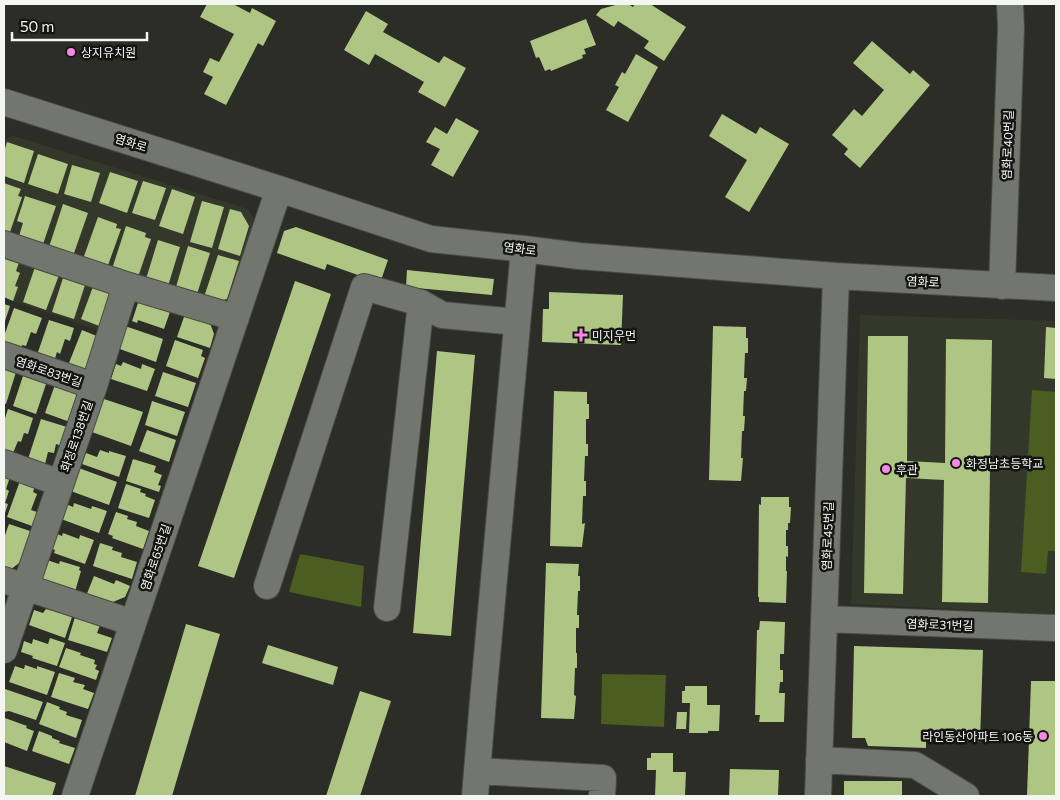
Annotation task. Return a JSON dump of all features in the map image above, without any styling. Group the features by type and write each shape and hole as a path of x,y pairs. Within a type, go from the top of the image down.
{"street":[{"name":"염화로40번길","path":"1002,286 1011,28 1010,4"},
{"name":"염화로","path":"4,102 431,239 579,256 836,276 1056,288"},
{"name":"염화로65번길","path":"75,796 279,189"},
{"path":"4,244 126,285 236,318"},
{"path":"475,796 524,249"},
{"name":"염화로45번길","path":"818,796 836,276"},
{"name":"화정로138번길","path":"4,650 14,583 60,483 94,386 126,285"},
{"path":"267,586 364,287 422,303 442,315 517,322"},
{"path":"387,608 422,303"},
{"name":"염화로83번길","path":"4,355 94,386"},
{"path":"4,463 60,483"},
{"path":"14,583 133,623"},
{"name":"염화로31번길","path":"824,619 1056,628"},
{"path":"819,760 915,765 958,794"},
{"path":"477,771 603,778 602,796"}],"shaded area":[{"path":"14,136 248,209 255,221 229,300 217,304 4,236 4,139"},
{"path":"4,251 110,287 98,330 4,298"},
{"name":"화정남초등학교","path":"860,315 1056,321 1056,614 851,604"}],"green space":[{"path":"1032,390 1056,392 1056,551 1048,551 1046,574 1021,572"},
{"path":"300,554 364,566 361,607 289,592"},
{"path":"602,674 666,675 664,727 601,724"}],"building":[{"path":"207,4 233,4 250,13 252,8 276,21 263,46 258,43 226,105 204,94 213,77 203,72 210,58 219,62 234,34 200,17"},
{"path":"619,4 628,4 633,7 635,4 650,4 686,27 664,61 644,48 649,41 618,21 614,27 596,15 601,9"},
{"path":"366,11 388,24 383,32 439,63 444,56 466,68 445,107 418,92 424,82 375,54 369,65 344,50"},
{"path":"586,19 596,45 584,49 586,54 582,55 583,58 551,71 550,69 545,71 539,57 536,58 530,41"},
{"path":"872,41 910,74 913,70 930,85 860,168 844,154 848,149 832,135 854,109 862,116 884,90 853,63"},
{"path":"636,54 658,67 628,122 606,110 619,87 615,85 622,72 625,74"},
{"path":"722,114 756,134 760,127 789,144 749,212 725,197 747,160 709,136"},
{"path":"456,118 479,131 453,177 431,165 440,149 426,142 435,127 447,134"},
{"path":"7,142 34,151 24,183 4,176 4,152"},
{"path":"38,154 68,164 58,194 28,184"},
{"path":"72,165 100,173 91,202 64,194"},
{"path":"110,172 138,181 127,213 99,203"},
{"path":"143,181 166,188 155,220 132,213"},
{"path":"4,183 21,189 18,196 22,197 9,235 4,233"},
{"path":"172,189 195,197 183,234 159,226"},
{"path":"25,196 56,206 43,244 19,236 23,223 17,221"},
{"path":"202,201 224,207 212,248 190,242"},
{"path":"63,204 88,213 73,256 49,247"},
{"path":"230,209 241,212 249,226 240,256 218,249"},
{"path":"98,217 117,224 116,228 121,229 107,268 83,259"},
{"path":"126,226 146,233 145,237 151,239 138,277 112,269"},
{"path":"296,227 388,260 380,283 327,264 325,270 277,253 284,231"},
{"path":"158,240 180,247 168,286 146,279"},
{"path":"188,246 210,253 197,294 176,287"},
{"path":"4,254 20,260 16,271 20,273 15,286 18,287 13,301 4,297"},
{"path":"218,255 239,261 227,299 218,301 204,297"},
{"path":"35,267 59,275 46,310 23,302"},
{"path":"407,270 494,279 492,295 406,287"},
{"path":"64,275 86,282 74,319 52,312"},
{"path":"295,281 331,294 234,578 198,566"},
{"path":"94,284 110,289 112,298 102,327 81,319"},
{"path":"549,292 623,295 621,345 542,342 543,309 549,309"},
{"path":"147,300 171,309 164,329 138,320 137,323 132,321 138,303"},
{"path":"4,304 10,306 5,321 4,320"},
{"path":"14,308 42,318 36,334 31,332 26,346 22,345 20,352 4,343 4,336"},
{"path":"185,314 210,323 214,334 210,348 177,337"},
{"path":"49,320 74,328 70,341 65,339 60,354 57,352 54,362 37,355"},
{"path":"125,326 163,339 156,362 117,348"},
{"path":"713,326 746,327 746,338 748,338 748,353 745,353 744,378 747,378 746,391 744,391 743,416 745,416 744,431 742,431 741,458 743,458 741,481 709,480"},
{"path":"1046,327 1056,328 1056,379 1044,378"},
{"path":"82,330 104,339 97,369 80,373 67,368"},
{"path":"868,336 908,336 907,461 945,463 946,339 992,340 988,603 942,602 944,480 906,478 903,594 864,593"},
{"path":"175,340 203,350 201,356 205,358 198,378 166,366"},
{"path":"437,351 475,355 451,636 413,633"},
{"path":"123,362 141,369 142,364 155,369 147,391 111,379 116,364 121,366"},
{"path":"4,365 17,369 6,404 4,403"},
{"path":"25,370 48,378 36,414 13,406"},
{"path":"163,372 196,383 188,407 155,396"},
{"path":"57,379 74,385 79,397 70,422 45,413"},
{"path":"554,391 587,392 589,419 586,419 586,444 588,444 588,456 585,456 584,481 586,481 586,496 583,496 582,524 585,523 582,547 550,546"},
{"path":"101,398 143,412 131,446 89,431"},
{"path":"152,401 185,412 177,436 145,425"},
{"path":"8,409 33,418 28,434 24,433 21,442 18,441 13,453 4,450 4,421"},
{"path":"41,419 67,427 61,446 56,444 54,453 48,452 45,464 28,459"},
{"path":"147,430 176,440 169,462 139,451"},
{"path":"100,450 126,456 119,477 82,464 86,453 97,457"},
{"path":"133,459 156,466 154,472 162,475 158,485 161,486 159,492 126,481"},
{"path":"76,467 117,482 109,505 68,490"},
{"path":"4,472 11,474 6,489 9,491 5,503 8,504 4,516"},
{"path":"21,478 36,483 33,492 37,494 31,510 37,512 32,526 7,517"},
{"path":"126,484 141,489 140,492 146,494 145,496 155,500 149,518 118,508"},
{"path":"761,497 789,497 789,507 791,507 790,523 788,523 788,530 786,530 788,557 786,556 786,603 759,602 759,504 761,505"},
{"path":"74,503 91,509 92,506 107,511 99,533 61,519 66,504 73,507"},
{"path":"116,512 128,516 127,519 137,522 136,526 149,531 143,549 112,538 113,536 108,534"},
{"path":"9,524 33,532 23,560 10,570 4,568 4,538"},
{"path":"55,533 62,536 63,533 79,539 80,535 94,540 85,564 54,553 55,550 50,548"},
{"path":"100,543 113,547 112,550 122,553 121,557 137,562 132,579 93,566"},
{"path":"44,559 59,564 60,561 80,567 79,570 81,571 74,595 45,585 39,573"},
{"path":"546,563 579,564 580,591 578,591 577,615 579,615 579,628 576,628 577,668 575,668 574,695 576,696 574,719 541,718"},
{"path":"94,576 114,584 116,580 130,586 125,597 108,604 86,596"},
{"path":"46,609 57,612 59,609 71,613 70,617 72,617 65,638 29,625 34,610 43,613"},
{"path":"75,617 100,625 97,633 112,638 107,652 68,640"},
{"path":"760,621 785,622 784,654 780,654 780,670 783,670 783,682 780,682 779,693 785,693 784,722 759,722 760,715 755,715 757,630 759,630"},
{"path":"186,624 220,634 172,796 135,796"},
{"path":"50,638 65,643 57,666 32,658 33,656 21,652 24,641 32,644 33,639 48,644"},
{"path":"268,645 338,667 333,685 262,663"},
{"path":"854,646 983,650 980,742 926,740 926,748 868,746 865,738 852,738"},
{"path":"66,648 95,660 94,664 97,665 95,669 99,671 96,680 59,667"},
{"path":"25,665 37,669 37,666 55,672 47,695 9,682 15,666 24,669"},
{"path":"59,673 75,678 73,682 85,685 83,689 94,693 88,709 51,697"},
{"name":"라인동산아파트 106동","path":"1031,681 1056,681 1056,796 1027,796"},
{"path":"685,686 707,686 707,705 720,705 719,731 689,733 690,703 682,703 682,691 685,691"},
{"path":"5,689 43,702 36,720 9,711 4,712"},
{"path":"360,691 391,701 360,796 326,796"},
{"path":"47,702 60,707 59,709 67,712 66,715 82,720 76,738 39,724"},
{"path":"677,712 687,712 686,729 676,729"},
{"path":"5,718 27,726 26,728 34,731 27,751 4,742"},
{"path":"39,731 52,736 52,738 60,741 59,743 75,748 69,764 32,751"},
{"path":"651,753 673,753 673,772 686,772 685,796 655,796 656,770 647,770 647,758 651,758"},
{"path":"4,766 56,783 52,796 4,796"},
{"path":"730,769 779,770 778,796 729,796"},
{"path":"844,781 902,781 902,796 844,796"}],"place":[{"name":"상지유치원","path":"71,52"},
{"name":"미지우먼","path":"581,335"},
{"name":"화정남초등학교","path":"956,463"},
{"name":"후관","path":"886,469"},
{"name":"라인동산아파트 106동","path":"1043,736"}]}
